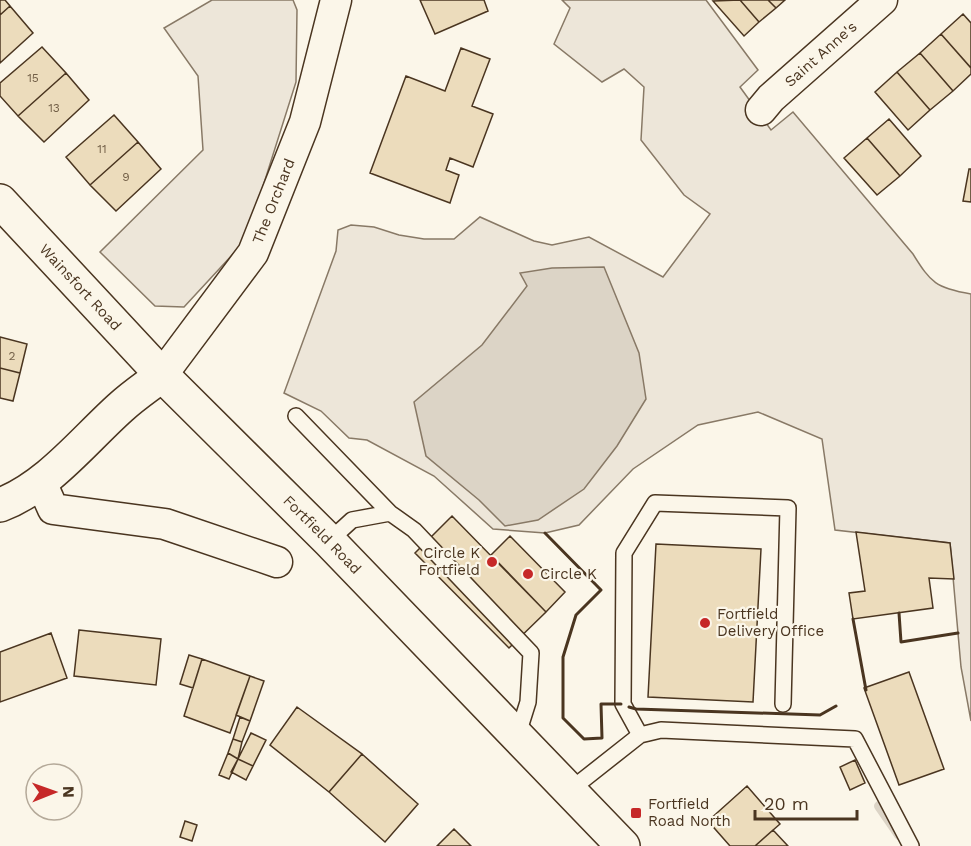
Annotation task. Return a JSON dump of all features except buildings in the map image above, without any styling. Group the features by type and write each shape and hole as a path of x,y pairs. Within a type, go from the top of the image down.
{"main road":[{"name":"Wainsfort Road","path":"0,201 162,375"},
{"path":"0,505 14,500 41,482 124,404 162,375"},
{"name":"Fortfield Road","path":"162,375 329,542 623,846"}],"street":[{"name":"The Orchard","path":"162,375 253,253 305,122 336,0"},
{"name":"Saint Anne's","path":"761,110 771,98 882,0"},
{"path":"41,482 53,509 165,524 277,562"}],"lane":[{"path":"296,416 390,513 414,530 531,653 528,702 517,737"},
{"path":"640,735 623,704 624,553 655,503 788,508 783,704"},
{"path":"329,542 352,520 390,513"},
{"path":"569,791 640,735 661,730 855,739 911,846"}],"shaded area":[{"path":"212,0 293,0 297,10 296,82 246,240 184,307 155,306 100,252 203,150 198,76 164,28"},
{"path":"562,0 706,0 758,70 740,87 771,130 793,112 913,254 930,278 942,286 971,294 971,721 961,667 950,543 835,530 822,439 758,412 698,425 633,469 579,525 545,533 493,529 434,476 367,440 349,438 321,411 284,393 336,251 338,230 351,225 374,227 399,235 424,239 454,239 480,217 534,241 552,245 589,237 663,277 710,214 684,195 641,140 644,87 624,69 602,82 554,44 570,8"},
{"path":"604,267 639,353 646,399 617,446 584,489 538,520 505,526 479,500 426,456 414,402 482,345 527,286 520,273 552,268"}],"waterway":[{"path":"879,806 899,835"}],"wall":[{"path":"545,533 601,590 576,615 563,657 563,718 584,739 602,738 601,704 621,704"},
{"path":"899,613 901,642 958,633"},
{"path":"853,619 866,690"},
{"path":"629,707 820,715 836,706"}],"place":[{"name":"Circle K Fortfield","path":"492,562"},
{"name":"Circle K","path":"528,574"},
{"name":"Fortfield Delivery Office","path":"705,623"},
{"name":"Fortfield Road North","path":"636,813"}]}
